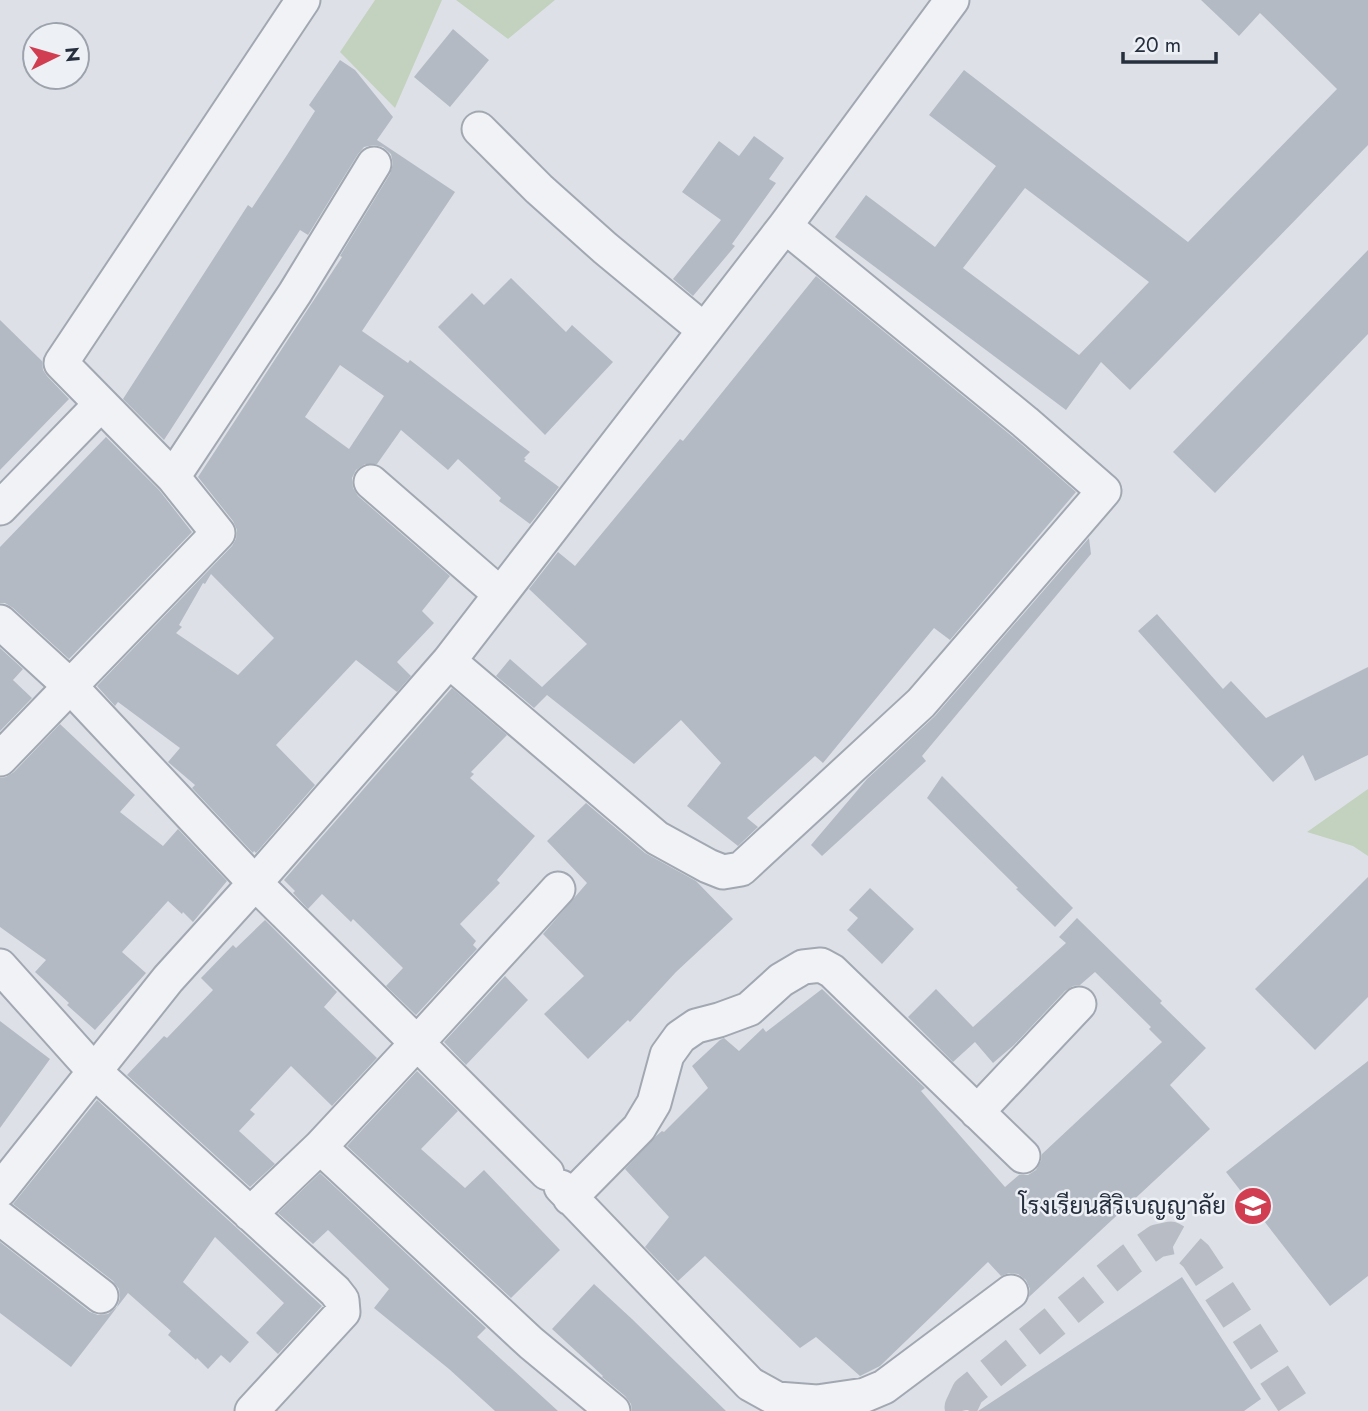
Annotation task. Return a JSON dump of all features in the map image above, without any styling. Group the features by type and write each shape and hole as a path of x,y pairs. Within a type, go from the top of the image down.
{"street":[{"path":"0,759 218,533 173,477 61,363 303,0"},
{"path":"0,1190 168,979 449,661 785,226 950,1"},
{"path":"479,129 539,189 596,240 704,330"},
{"path":"173,477 295,293 374,164"},
{"path":"449,661 657,838 723,872 741,869 922,703 1104,491 1025,422 785,226"},
{"path":"0,508 101,404"},
{"path":"371,482 500,594"},
{"path":"0,622 70,686 255,883 559,1186 750,1384 777,1399 817,1402 866,1395 884,1387 1011,1292"},
{"path":"250,1214 320,1147 558,889"},
{"path":"559,1186 639,1128 654,1103 667,1055 680,1037 696,1026 749,1009 781,980 803,967 821,965 832,971 1023,1156"},
{"path":"0,966 95,1072 342,1300 343,1312 252,1411"},
{"path":"977,1112 1079,1004"},
{"path":"320,1147 531,1343 613,1411"},
{"path":"0,1218 101,1296"}],"green space":[{"path":"375,0 442,0 395,108 340,52"},
{"path":"456,0 555,0 508,39"},
{"path":"1368,789 1368,856 1353,846 1307,832"}],"building":[{"path":"1201,0 1368,0 1368,145 1130,390 1101,362 1066,410 835,237 866,195 935,247 996,166 929,115 964,70 1188,242 1337,89 1260,13 1239,36","holes":["1025,188 1149,282 1079,355 963,268"]},
{"path":"453,29 489,60 450,107 414,77"},
{"path":"340,60 355,70 393,117 377,140 455,192 362,331 408,363 410,360 530,452 524,461 559,487 530,524 499,501 501,498 458,459 448,470 401,430 377,464 365,464 356,470 352,478 353,488 358,496 450,576 422,611 434,623 397,662 411,676 397,692 356,660 276,745 315,785 256,853 253,853 192,788 195,785 168,762 180,748 118,702 115,706 97,686 232,546 237,530 233,521 198,477 342,257 340,256 390,174 393,164 391,154 383,147 364,147 308,235 300,230 164,440 123,399 248,205 252,208 315,111 309,105","holes":["340,365 384,396 349,449 305,417","211,574 274,638 238,675 176,633 182,627 179,625 203,583 205,584"]},
{"path":"754,136 784,158 769,179 776,183 732,244 735,246 693,296 673,279 721,220 682,192 719,141 739,156"},
{"path":"1368,250 1368,334 1215,493 1173,452"},
{"path":"816,276 1076,492 950,640 934,628 823,763 815,756 747,818 758,827 738,846 687,806 721,763 681,720 634,764 547,695 534,708 496,676 510,659 542,687 587,644 529,589 558,552 575,566 680,439 683,441"},
{"path":"511,278 566,332 572,325 613,362 545,435 438,327 472,293 484,305"},
{"path":"0,320 42,361 47,376 69,399 0,470"},
{"path":"106,437 159,490 192,532 69,659 13,608 0,603 0,547"},
{"path":"1089,538 1091,554 922,756 926,761 822,856 811,845 867,779 935,716"},
{"path":"1157,614 1223,689 1231,681 1266,718 1368,667 1368,755 1315,781 1303,755 1273,782 1138,631"},
{"path":"0,648 23,669 13,680 32,698 0,731"},
{"path":"452,688 507,735 471,772 474,774 470,778 535,836 497,880 500,883 460,924 476,941 473,945 477,949 416,1015 386,986 403,968 353,919 351,922 322,894 308,909 284,880"},
{"path":"60,724 135,795 120,812 163,846 178,829 227,881 193,922 168,901 122,952 146,973 95,1030 35,972 46,960 0,927 0,778 14,772"},
{"path":"942,776 1073,908 1055,927 927,798"},
{"path":"586,803 645,853 696,881 733,919 676,972 630,1022 628,1020 588,1059 544,1014 584,976 543,934 587,883 547,841"},
{"path":"1368,877 1368,997 1315,1050 1255,989"},
{"path":"870,888 914,929 882,964 847,930 858,918 849,910"},
{"path":"1077,918 1206,1048 1170,1085 1210,1129 1029,1297 1030,1289 1026,1280 1018,1274 1001,1276 988,1262 880,1366 860,1376 816,1337 800,1348 705,1256 678,1281 645,1247 669,1217 625,1169 708,1088 692,1066 724,1038 739,1051 763,1028 766,1032 822,989 925,1088 921,1091 1005,1187 1019,1175 1028,1175 1036,1170 1042,1154 1162,1042 1149,1029 1151,1027 1095,972 1080,985 1065,991 1014,1045 993,1063 975,1042 953,1062 908,1017 936,989 973,1027 1066,943 1059,937"},
{"path":"265,920 337,992 324,1007 377,1058 332,1106 291,1066 250,1110 255,1114 239,1131 275,1164 250,1187 127,1075 213,990 201,978 233,945 236,948"},
{"path":"505,976 528,1000 466,1065 444,1042"},
{"path":"0,1021 50,1059 0,1128"},
{"path":"1368,1061 1368,1276 1330,1306 1226,1172"},
{"path":"417,1071 458,1111 421,1149 465,1188 484,1170 560,1250 511,1298 347,1146"},
{"path":"97,1100 322,1306 278,1354 256,1333 284,1303 215,1237 183,1282 249,1342 230,1363 221,1355 208,1369 168,1335 171,1331 128,1293 71,1367 0,1313 0,1242 90,1312 108,1314 117,1307 119,1289 113,1281 13,1204"},
{"path":"320,1173 486,1328 477,1337 558,1411 495,1411 449,1369 374,1308 389,1289 328,1230 313,1244 278,1213"},
{"path":"1182,1277 1261,1399 1244,1411 978,1411"},
{"path":"594,1284 726,1411 632,1411 625,1396 552,1329"}],"tunnel":[{"path":"962,1411 961,1407 968,1392 1131,1259 1157,1241 1171,1238 1196,1256 1298,1411"}],"place":[{"name":"โรงเรียนสิริเบญญาลัย","path":"1253,1206"}]}
